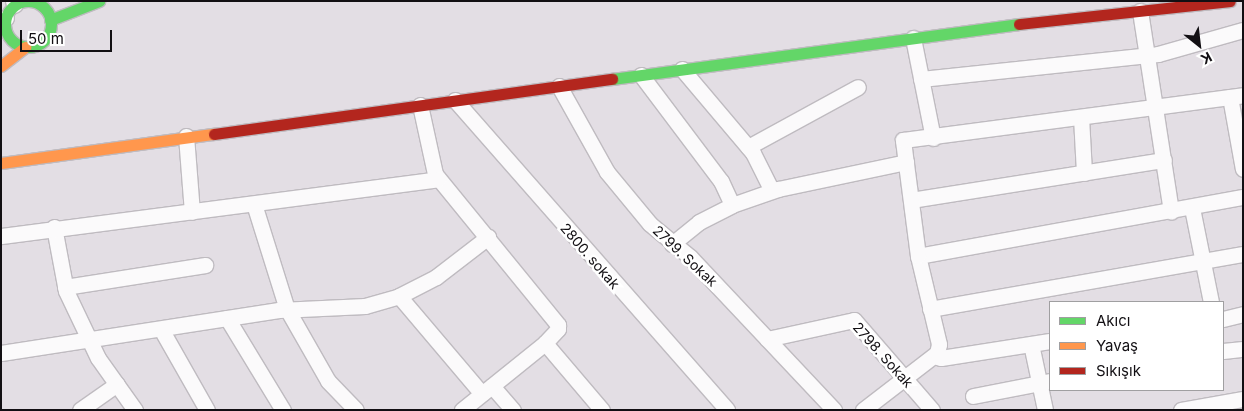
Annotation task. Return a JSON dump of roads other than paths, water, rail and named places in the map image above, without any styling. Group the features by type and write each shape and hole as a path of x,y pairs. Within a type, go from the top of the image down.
{"street":[{"path":"1,66 25,47 44,40 50,20 43,7 31,1 14,3 3,23 11,40 25,47"},
{"path":"50,20 99,1"},
{"path":"1,163 186,136 913,38 1230,1"},
{"path":"1140,11 1157,107 1171,212"},
{"path":"921,79 1148,54 1215,40 1243,30"},
{"path":"913,38 933,138"},
{"path":"682,69 748,146 772,191"},
{"path":"641,75 721,181 732,205"},
{"name":"2799. Sokak","path":"559,86 607,172 650,224 690,257 834,410"},
{"path":"748,146 858,87"},
{"path":"864,410 934,356 939,344 918,256 903,140 933,138 1236,96 1243,169"},
{"name":"2800. sokak","path":"455,100 728,410"},
{"path":"420,105 438,179 488,237 558,324 558,329 545,343 462,410"},
{"path":"1081,117 1084,173"},
{"path":"186,136 192,212"},
{"path":"910,200 1164,160"},
{"path":"672,244 699,222 732,205 772,191 906,162"},
{"path":"1,236 54,227 192,212 438,179"},
{"path":"918,256 1243,198"},
{"path":"254,204 287,309 328,381 356,410"},
{"path":"1192,208 1212,301"},
{"path":"54,227 65,287 89,341 135,410"},
{"path":"1,353 89,341 287,309 365,306 399,296 436,277 488,237"},
{"path":"930,309 1243,254"},
{"path":"65,287 205,265"},
{"path":"399,296 487,390 512,410"},
{"path":"1224,319 1243,314"},
{"path":"226,318 283,410"},
{"name":"2798. Sokak","path":"767,339 854,320 932,410"},
{"path":"161,329 207,410"},
{"path":"934,356 941,358 1049,341"},
{"path":"545,343 602,410"},
{"path":"1031,344 1045,382 1045,410"},
{"path":"1224,351 1243,349"},
{"path":"973,396 1045,382"},
{"path":"80,410 117,384"},
{"path":"1181,410 1243,399"}]}
